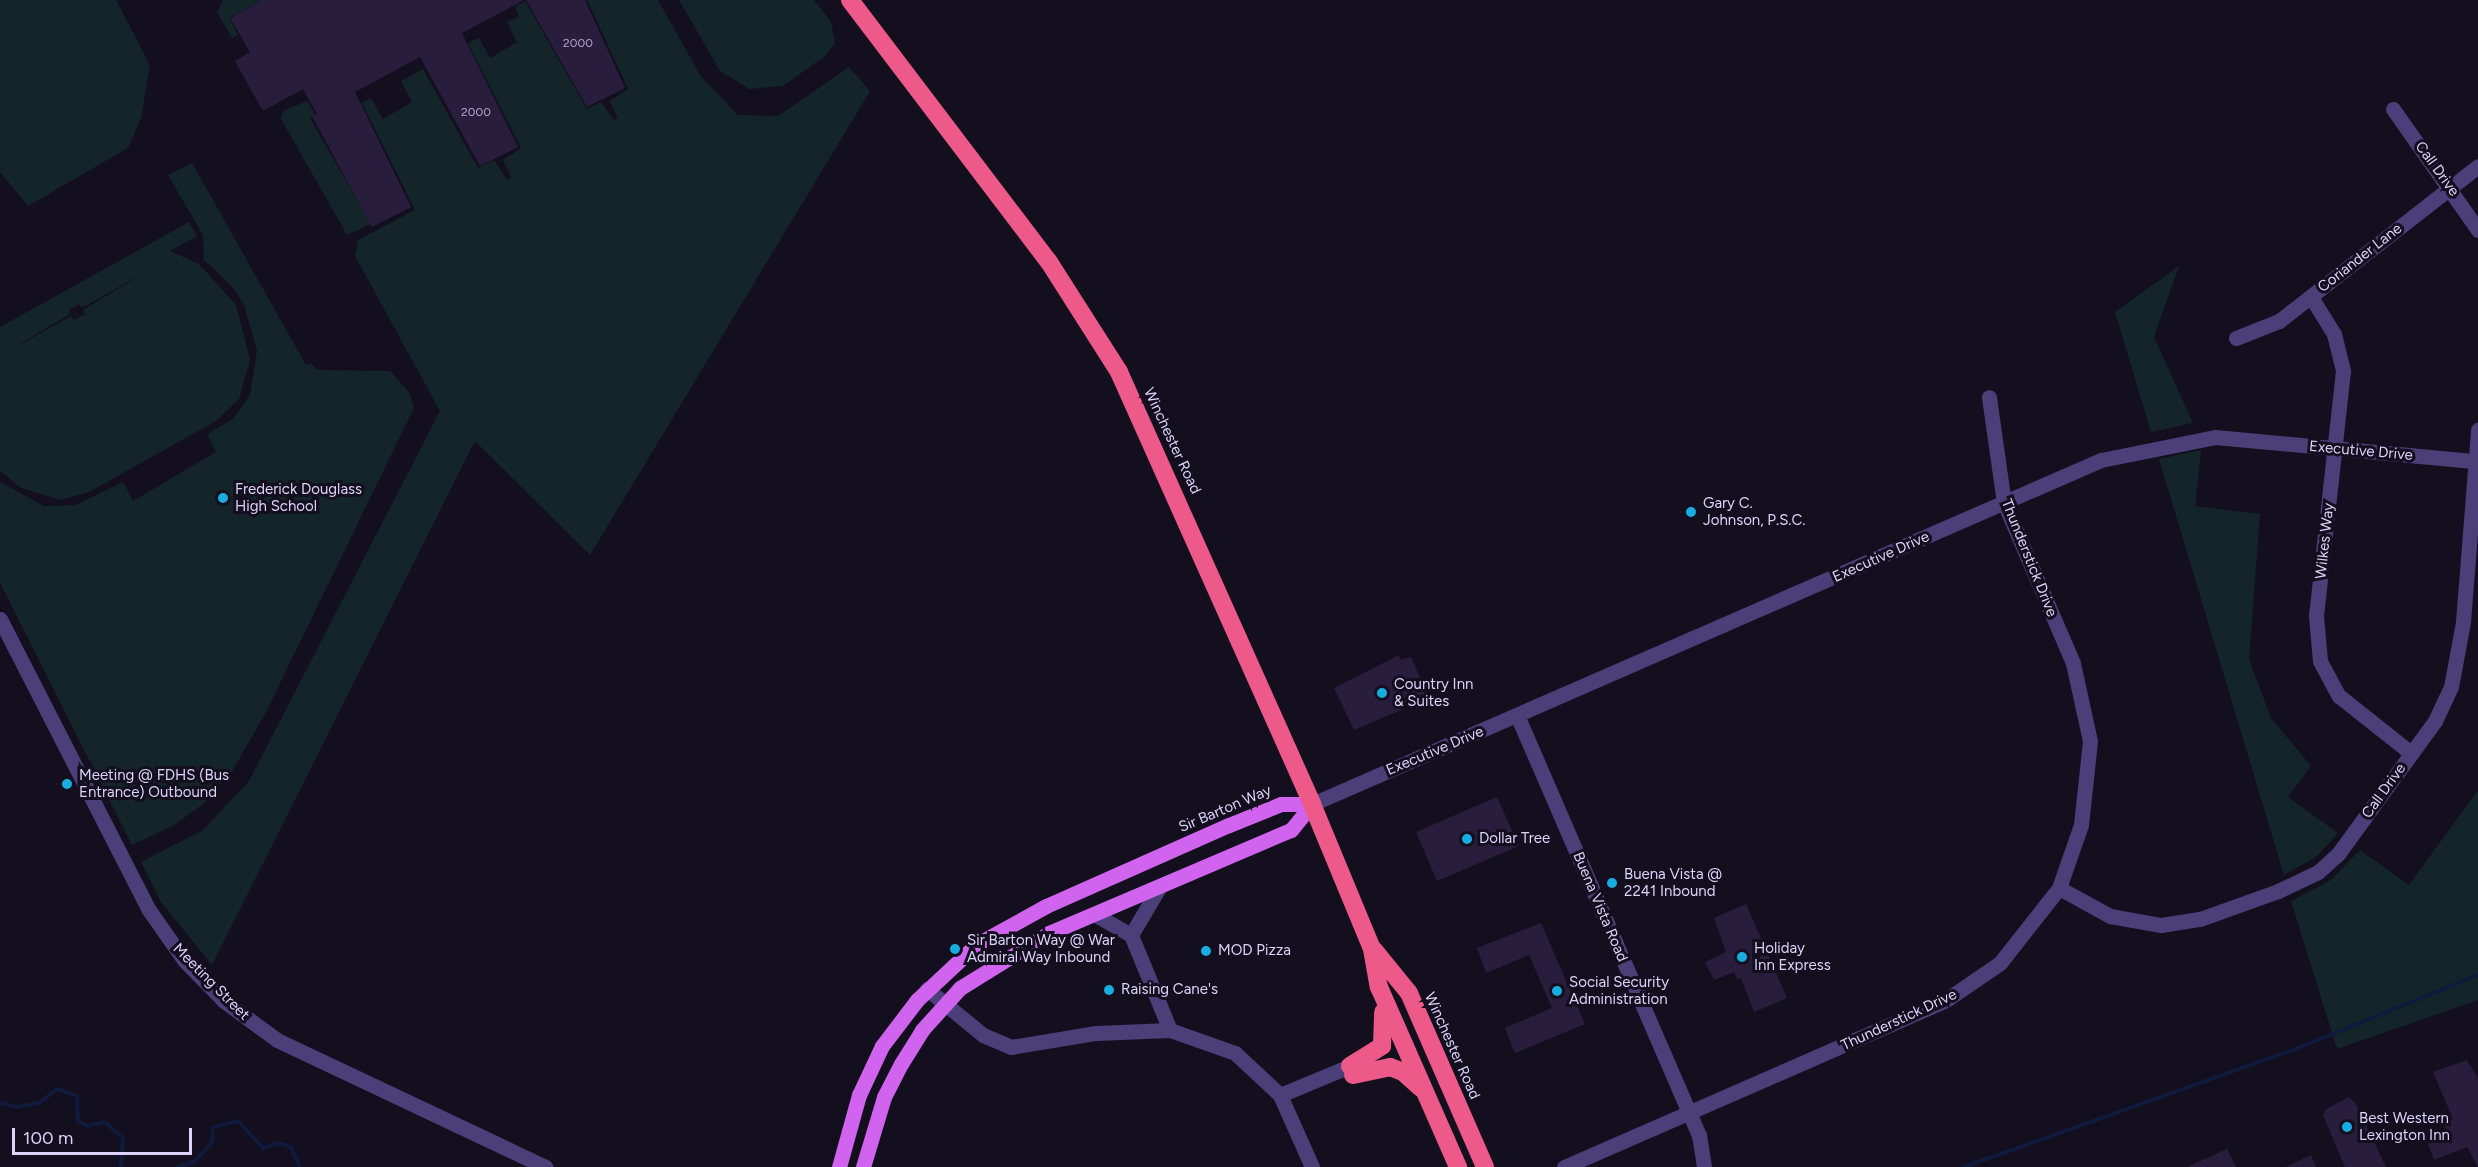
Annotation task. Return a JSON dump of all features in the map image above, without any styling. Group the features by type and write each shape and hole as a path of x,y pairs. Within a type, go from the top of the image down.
{"highway":[{"name":"Winchester Road","path":"850,0 1049,262 1119,372 1312,804 1372,949 1379,987 1458,1167"},
{"name":"Winchester Road","path":"1372,949 1408,993 1487,1163"},
{"path":"1351,1070 1373,1055 1386,1037 1379,987"},
{"path":"1351,1070 1390,1067 1413,1078 1426,1093"}],"main road":[{"name":"Sir Barton Way","path":"839,1167 870,1069 899,1022 927,989 977,944 1046,906 1281,804 1312,804"},
{"path":"863,1167 884,1097 922,1030 960,988 1016,950 1291,830 1312,804"}],"street":[{"name":"Call Drive","path":"2393,109 2450,187 2478,231"},
{"name":"Coriander Lane","path":"2236,338 2262,331 2311,297 2478,166"},
{"name":"Wilkes Way","path":"2311,297 2341,355 2335,450 2316,616 2320,661 2339,696 2411,753"},
{"name":"Thunderstick Drive","path":"1564,1167 1915,1015 1975,983 2020,941 2059,888 2081,825 2090,741 2073,663 2004,503 1989,397"},
{"name":"Call Drive","path":"2059,888 2110,916 2161,926 2200,919 2278,891 2318,872 2338,854 2435,721 2451,687 2471,622 2478,430"},
{"name":"Executive Drive","path":"1312,804 2101,460 2183,441 2244,438 2335,450 2476,461"},
{"name":"Meeting Street","path":"0,619 149,910 184,960 216,992 277,1040 546,1167"},
{"name":"Buena Vista Road","path":"1517,716 1690,1113 1704,1167"},
{"path":"1131,935 1160,886"},
{"path":"1094,914 1131,935 1170,1030"},
{"path":"927,989 983,1035 1011,1047 1096,1033 1170,1030 1235,1053 1282,1099 1312,1167"},
{"path":"1282,1099 1351,1070"}],"shaded area":[{"path":"0,0 116,0 150,65 141,118 128,148 28,206 0,172"},
{"path":"223,0 262,0 229,18 238,35 232,38 217,12"},
{"path":"587,0 658,0 700,75 738,115 778,116 849,67 870,91 590,555 475,441 212,965 161,902 141,862 203,830 249,781 440,411 355,256 358,240 415,210 362,103 371,98 383,119 412,102 401,81 423,69 478,168 494,160 507,180 511,177 503,160 521,148 468,43 479,38 490,58 517,42 507,22 519,16 515,7 525,1 587,109 601,102 614,120 618,118 609,101 628,89"},
{"path":"679,0 814,0 831,22 835,43 825,56 783,86 749,89 720,71"},
{"path":"307,101 315,114 310,118 371,224 347,235 281,119 283,111"},
{"path":"192,163 306,365 311,363 317,370 390,371 409,392 414,408 265,714 233,770 203,804 174,825 132,845 0,583 0,482 44,506 76,505 123,482 133,501 216,452 207,434 233,419 250,395 257,351 244,305 232,286 204,260 203,235 168,175"},
{"path":"189,222 197,236 170,251 199,264 236,305 250,360 239,399 216,421 89,492 61,500 21,488 0,471 0,327","holes":["151,269 83,310 85,314 74,320 71,316 3,354 70,314 69,310 79,304 82,308"]},
{"path":"2179,266 2154,337 2193,423 2151,432 2115,312"},
{"path":"2201,450 2195,506 2260,514 2249,659 2271,718 2311,766 2288,797 2338,833 2316,857 2284,875 2159,459"},
{"path":"2478,790 2478,1000 2337,1049 2291,901 2331,880 2360,850 2409,885"}],"building":[{"path":"262,0 524,0 462,33 518,147 480,166 420,57 355,92 411,207 372,227 312,116 317,114 303,89 263,111 235,61 250,52 230,18"},
{"path":"526,0 585,0 625,88 587,107"},
{"name":"Country Inn & Suites","path":"1399,655 1401,660 1411,657 1429,698 1354,730 1334,688"},
{"name":"Dollar Tree","path":"1497,797 1519,846 1437,881 1416,832"},
{"name":"Holiday Inn Express","path":"1746,904 1787,998 1754,1012 1741,978 1737,979 1734,972 1714,980 1705,962 1726,952 1714,918"},
{"name":"Social Security Administration","path":"1541,923 1585,1024 1515,1053 1505,1028 1552,1008 1529,955 1486,973 1477,948"},
{"path":"2467,1060 2478,1078 2478,1167 2467,1147 2434,1160 2428,1144 2449,1134 2443,1123 2453,1119 2433,1072"},
{"name":"Best Western Lexington Inn","path":"2349,1097 2355,1102 2386,1167 2345,1167 2323,1115 2326,1109"},
{"path":"2227,1149 2236,1167 2187,1167"},
{"path":"2311,1155 2316,1167 2286,1167"}],"waterway":[{"path":"1964,1167 2293,1050 2478,975"},
{"path":"0,1103 16,1107 39,1103 57,1089 77,1096 78,1121 87,1126 105,1122 123,1138 121,1167"},
{"path":"177,1167 194,1162 212,1143 213,1127 238,1121 263,1148 278,1143 291,1147 300,1167"}],"place":[{"name":"Frederick Douglass High School","path":"223,498"},
{"name":"Gary C. Johnson, P.S.C.","path":"1691,512"},
{"name":"Country Inn & Suites","path":"1382,693"},
{"name":"Meeting @ FDHS (Bus Entrance) Outbound","path":"67,784"},
{"name":"Dollar Tree","path":"1467,839"},
{"name":"Buena Vista @ 2241 Inbound","path":"1612,883"},
{"name":"Sir Barton Way @ War Admiral Way Inbound","path":"955,949"},
{"name":"MOD Pizza","path":"1206,951"},
{"name":"Holiday Inn Express","path":"1742,957"},
{"name":"Raising Cane's","path":"1109,990"},
{"name":"Social Security Administration","path":"1557,991"},
{"name":"Best Western Lexington Inn","path":"2347,1127"}]}
